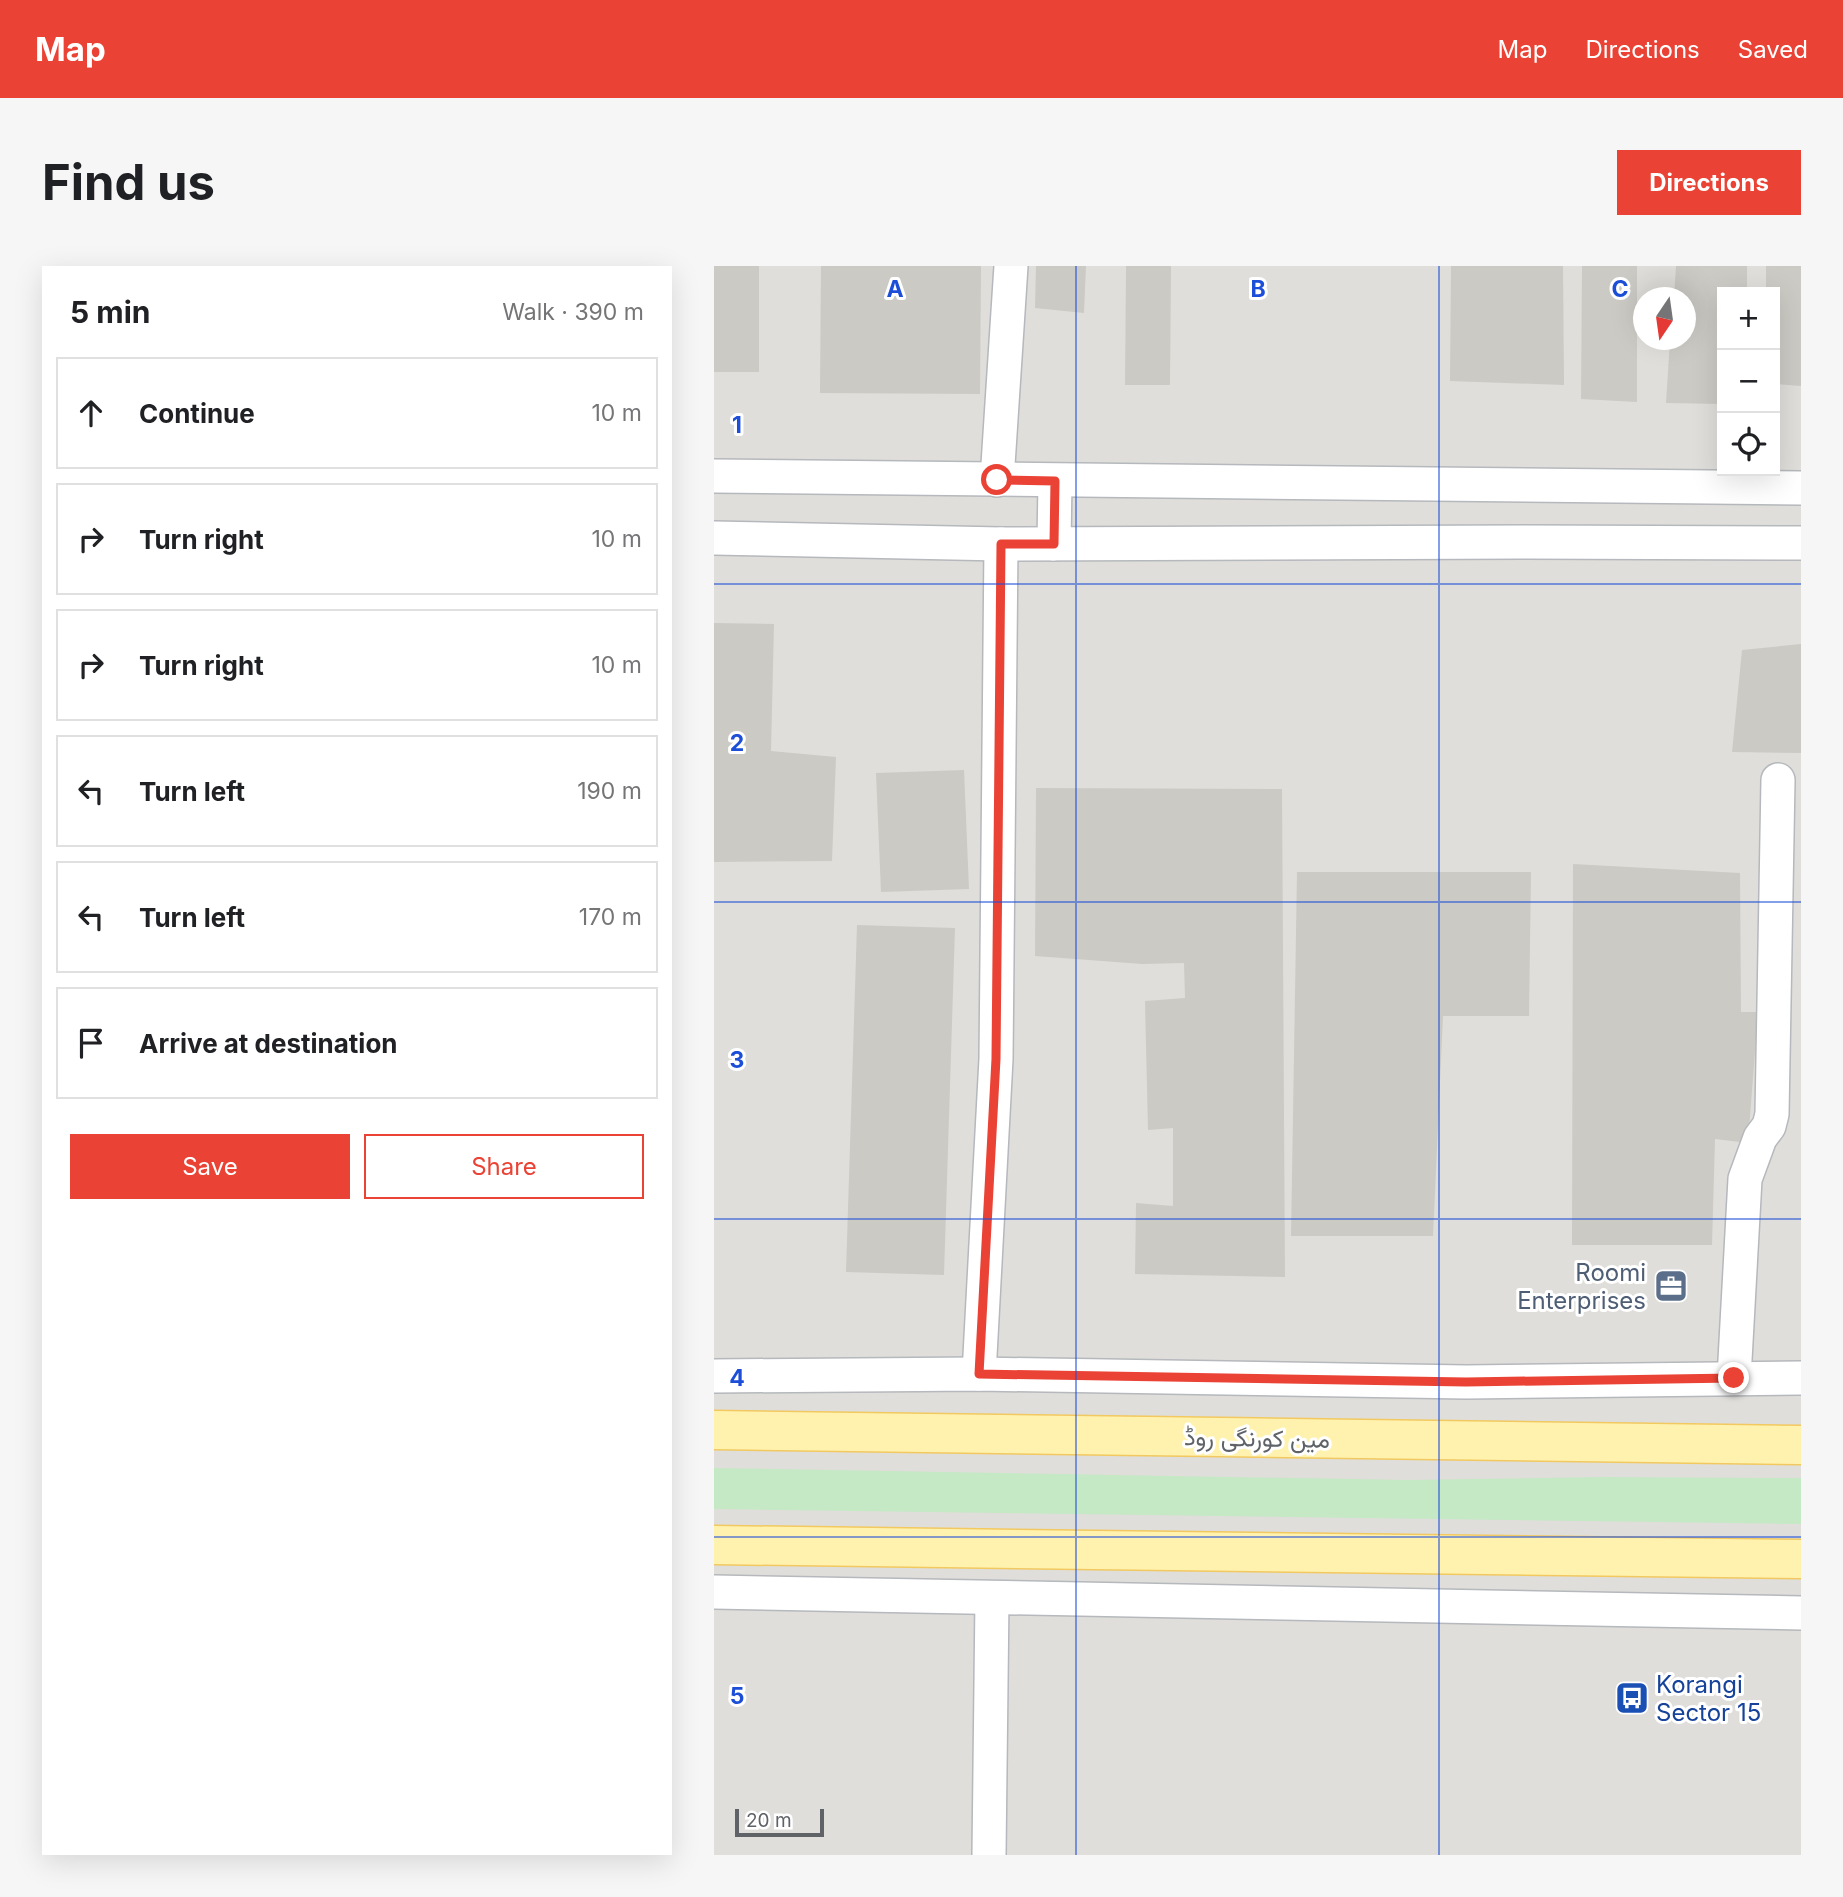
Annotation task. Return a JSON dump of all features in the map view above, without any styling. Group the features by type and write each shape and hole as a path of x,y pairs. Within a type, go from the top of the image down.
{"main road":[{"name":"مین کورنگی روڈ","path":"714,1430 1801,1445"},
{"path":"714,1545 1801,1559"}],"street":[{"path":"997,480 1012,266"},
{"path":"714,476 1801,488"},
{"path":"1054,544 1055,481"},
{"path":"714,538 1001,544 1801,543"},
{"path":"979,1374 996,1059 1001,544"},
{"path":"1734,1378 1745,1179 1772,1114 1778,780"},
{"path":"714,1376 979,1374 1466,1382 1801,1378"},
{"path":"714,1592 1801,1614"},
{"path":"989,1855 992,1598"}],"shaded area":[{"path":"714,266 1801,266 1801,1855 714,1855"}],"green space":[{"path":"714,1468 1408,1480 1801,1478 1801,1524 714,1509"}],"building":[{"path":"714,266 759,266 759,372 714,372"},
{"path":"821,266 981,266 980,394 820,393"},
{"path":"1036,266 1086,266 1084,313 1035,308"},
{"path":"1126,266 1171,266 1170,385 1125,385"},
{"path":"1451,266 1563,266 1564,385 1450,381"},
{"path":"1582,266 1637,266 1637,287 1633,287 1633,350 1637,350 1637,402 1581,399"},
{"path":"1676,266 1747,266 1747,287 1717,287 1717,404 1666,403 1669,350 1696,350 1696,287 1675,287"},
{"path":"1766,266 1801,266 1801,386 1780,384 1780,287 1766,287"},
{"path":"714,623 774,624 771,751 836,757 832,861 714,862"},
{"path":"1801,644 1801,753 1732,752 1742,650"},
{"path":"964,770 969,889 881,892 876,773"},
{"path":"1036,788 1282,789 1285,1277 1135,1274 1136,1203 1173,1206 1173,1128 1148,1130 1145,1001 1185,998 1184,963 1142,964 1035,956"},
{"path":"1573,864 1740,873 1741,1012 1758,1012 1748,1143 1715,1139 1712,1245 1572,1245"},
{"path":"1297,872 1531,872 1529,1016 1443,1016 1433,1236 1291,1236"},
{"path":"857,925 955,928 944,1275 846,1272"}],"place":[{"name":"Roomi Enterprises","path":"1671,1286"},
{"name":"Korangi Sector 15","path":"1632,1698"}],"route":[{"path":"997,480 1055,481 1054,544 1001,544 996,1059 979,1374 1466,1382 1734,1378"}]}
